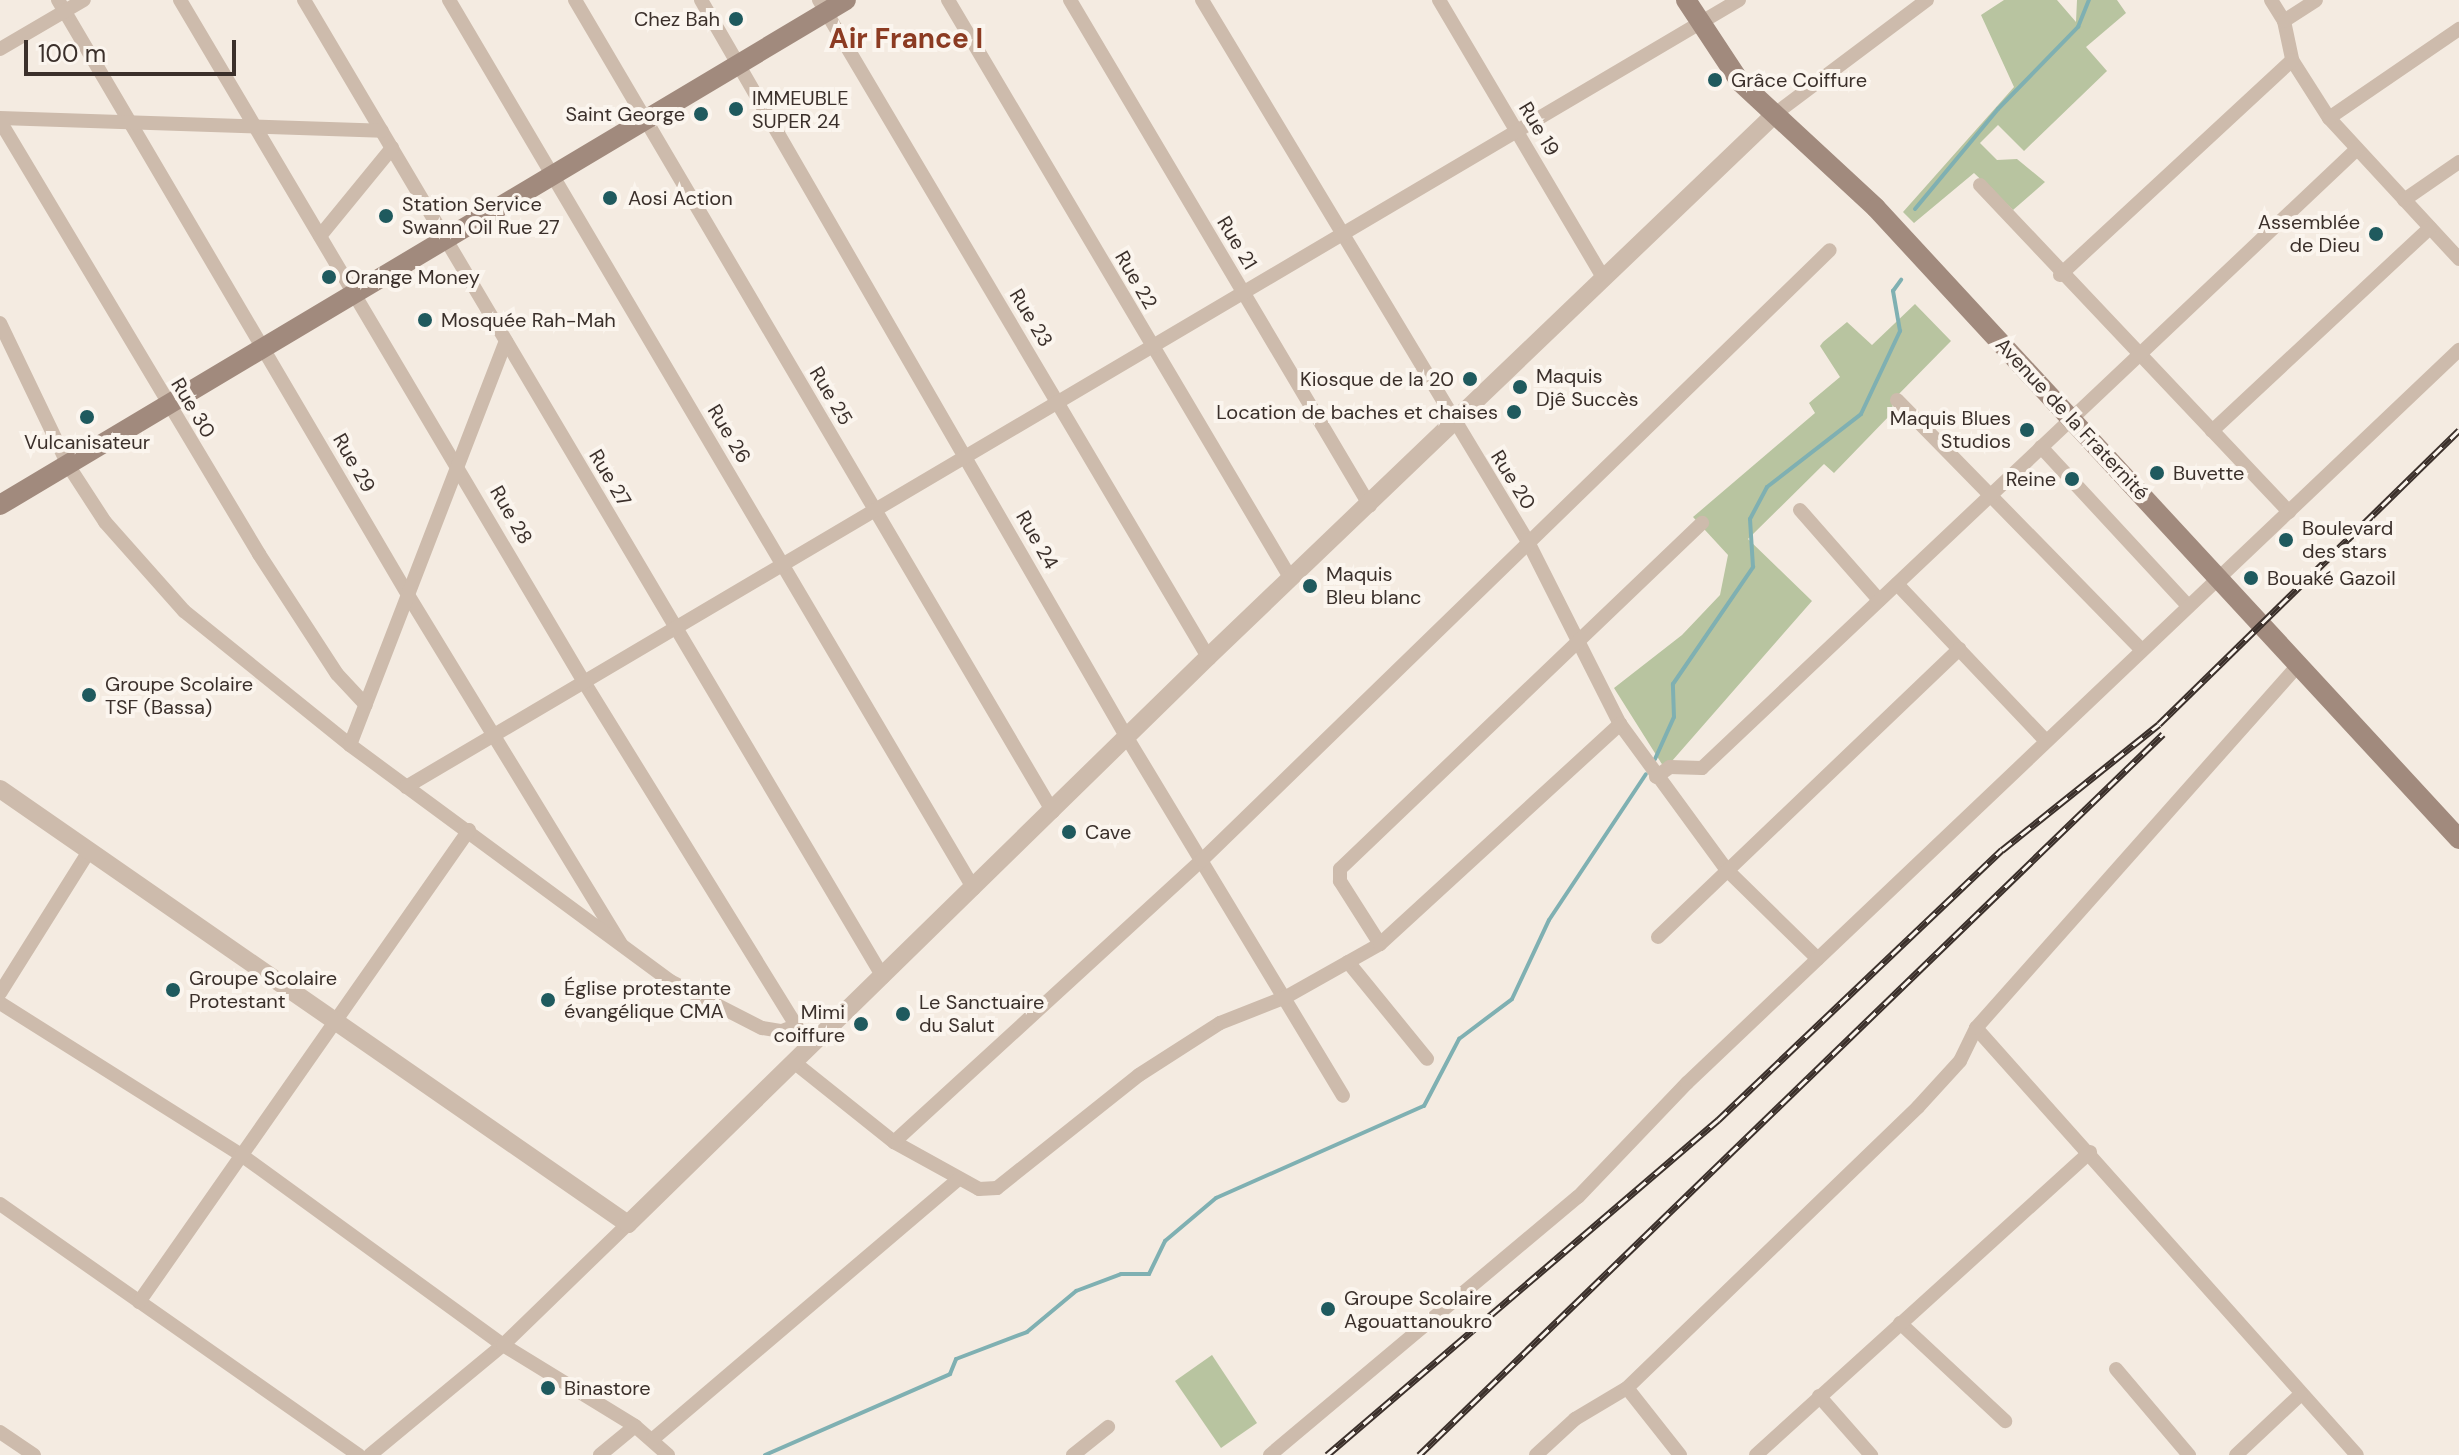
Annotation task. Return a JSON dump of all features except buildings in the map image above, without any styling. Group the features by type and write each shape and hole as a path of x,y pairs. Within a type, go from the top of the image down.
{"main road":[{"path":"0,505 736,65 822,6 846,0"},
{"name":"Avenue de la Fraternité","path":"1686,0 1740,82 1876,208 2218,577 2296,667 2459,839"}],"street":[{"path":"0,49 61,6 84,0"},
{"name":"Rue 28","path":"180,0 459,464 584,682 810,1048"},
{"name":"Rue 27","path":"304,0 883,977"},
{"name":"Rue 26","path":"449,0 974,889"},
{"name":"Rue 25","path":"575,0 1053,812"},
{"name":"Rue 24","path":"701,0 1126,736 1343,1096"},
{"name":"Rue 22","path":"948,0 1291,579"},
{"name":"Rue 21","path":"1070,0 1370,506"},
{"name":"Rue 20","path":"1202,0 1454,424 1527,540 1576,643 1620,724 1727,870 1818,959"},
{"name":"Rue 19","path":"1439,0 1604,279"},
{"path":"406,787 1739,0"},
{"path":"370,1455 503,1345 1053,812 1126,736 1370,506 1775,114 1927,0"},
{"path":"2271,0 2284,21 2292,60 2329,118 2459,259"},
{"path":"2284,21 2316,0"},
{"name":"Rue 29","path":"61,6 492,736 621,944"},
{"name":"Rue 23","path":"822,6 1208,657"},
{"path":"2329,118 2459,29"},
{"path":"2060,275 2292,60"},
{"path":"0,120 382,131"},
{"name":"Rue 30","path":"0,120 168,405 304,624 366,705"},
{"path":"320,236 392,148"},
{"path":"1656,777 1670,767 1702,768 2357,149"},
{"path":"2404,200 2459,162"},
{"path":"1980,185 2060,275 2289,512"},
{"path":"2212,431 2430,228"},
{"path":"894,1142 1202,860 1527,540 1830,250"},
{"path":"0,323 68,465 105,522 184,611 350,745 670,981 762,1028 774,1031 795,1026"},
{"path":"350,745 506,341"},
{"path":"1270,1455 1578,1197 1687,1083 2459,350"},
{"path":"1897,400 2142,650"},
{"path":"2041,447 2188,606"},
{"path":"1800,510 1879,600"},
{"path":"1380,944 1340,881 1340,869 1702,523"},
{"path":"1897,584 2046,741"},
{"path":"1658,937 1959,649"},
{"path":"1536,1455 1575,1419 1627,1388 1918,1107 1960,1061 1976,1028 2296,667"},
{"path":"795,1063 894,1142 959,1179 988,1191 997,1188 1139,1075 1220,1023 1286,997 1380,944 1620,724"},
{"path":"0,789 628,1224"},
{"path":"139,1302 469,830"},
{"path":"0,993 89,851"},
{"path":"1348,962 1427,1059"},
{"path":"0,1003 240,1154 503,1345 635,1426 668,1455"},
{"path":"1976,1028 2090,1152 2357,1455"},
{"path":"1756,1455 2090,1152"},
{"path":"653,1439 959,1179"},
{"path":"0,1204 359,1455"},
{"path":"1900,1323 2005,1421"},
{"path":"2116,1369 2189,1455"},
{"path":"1627,1388 1680,1455"},
{"path":"2236,1455 2301,1394"},
{"path":"1819,1396 1871,1455"},
{"path":"600,1455 635,1426"},
{"path":"1073,1455 1108,1427"},
{"path":"0,1432 34,1455"}],"green space":[{"path":"2004,0 2057,0 2076,22 2077,0 2117,0 2126,13 2086,47 2107,71 2024,151 1998,125 1980,143 1997,160 2017,159 2045,182 2013,210 1974,173 1914,223 1903,212 2014,87 1981,15"},
{"path":"1915,304 1951,341 1892,401 1893,412 1834,473 1824,464 1748,539 1812,601 1665,769 1614,688 1682,635 1720,595 1728,555 1693,517 1815,413 1809,403 1840,377 1820,346 1823,342 1847,322 1872,345"},
{"path":"1212,1355 1257,1423 1221,1448 1175,1381"}],"waterway":[{"path":"1915,209 1998,109 2078,27 2089,0"},
{"path":"1655,759 1674,717 1673,684 1753,567 1750,519 1767,487 1861,414 1900,331 1893,291 1901,280"},
{"path":"765,1455 950,1374 956,1359 1027,1332 1076,1291 1121,1274 1149,1274 1165,1241 1216,1198 1424,1106 1459,1039 1512,999 1549,920 1646,774"}],"railway":[{"path":"1327,1455 1718,1120 2002,850 2159,724 2459,430"},
{"path":"1419,1455 2163,734"}],"place":[{"name":"Chez Bah","path":"736,19"},
{"name":"Grâce Coiffure","path":"1715,80"},
{"name":"IMMEUBLE SUPER 24","path":"736,109"},
{"name":"Saint George","path":"701,114"},
{"name":"Aosi Action","path":"610,198"},
{"name":"Station Service Swann Oil Rue 27","path":"386,216"},
{"name":"Assemblée de Dieu","path":"2376,234"},
{"name":"Orange Money","path":"329,277"},
{"name":"Mosquée Rah-Mah","path":"425,320"},
{"name":"Kiosque de la 20","path":"1470,379"},
{"name":"Maquis Djê Succès","path":"1520,387"},
{"name":"Location de baches et chaises","path":"1514,412"},
{"name":"Vulcanisateur","path":"87,417"},
{"name":"Maquis Blues Studios","path":"2027,430"},
{"name":"Buvette","path":"2157,473"},
{"name":"Reine","path":"2072,479"},
{"name":"Boulevard des stars","path":"2286,540"},
{"name":"Bouaké Gazoil","path":"2251,578"},
{"name":"Maquis Bleu blanc","path":"1310,586"},
{"name":"Groupe Scolaire TSF (Bassa)","path":"89,695"},
{"name":"Cave","path":"1069,832"},
{"name":"Groupe Scolaire Protestant","path":"173,990"},
{"name":"Église protestante évangélique CMA","path":"548,1000"},
{"name":"Le Sanctuaire du Salut","path":"903,1014"},
{"name":"Mimi coiffure","path":"861,1024"},
{"name":"Groupe Scolaire Agouattanoukro","path":"1328,1309"},
{"name":"Binastore","path":"548,1388"}],"district":[{"name":"Air France I","path":"906,39"}]}
